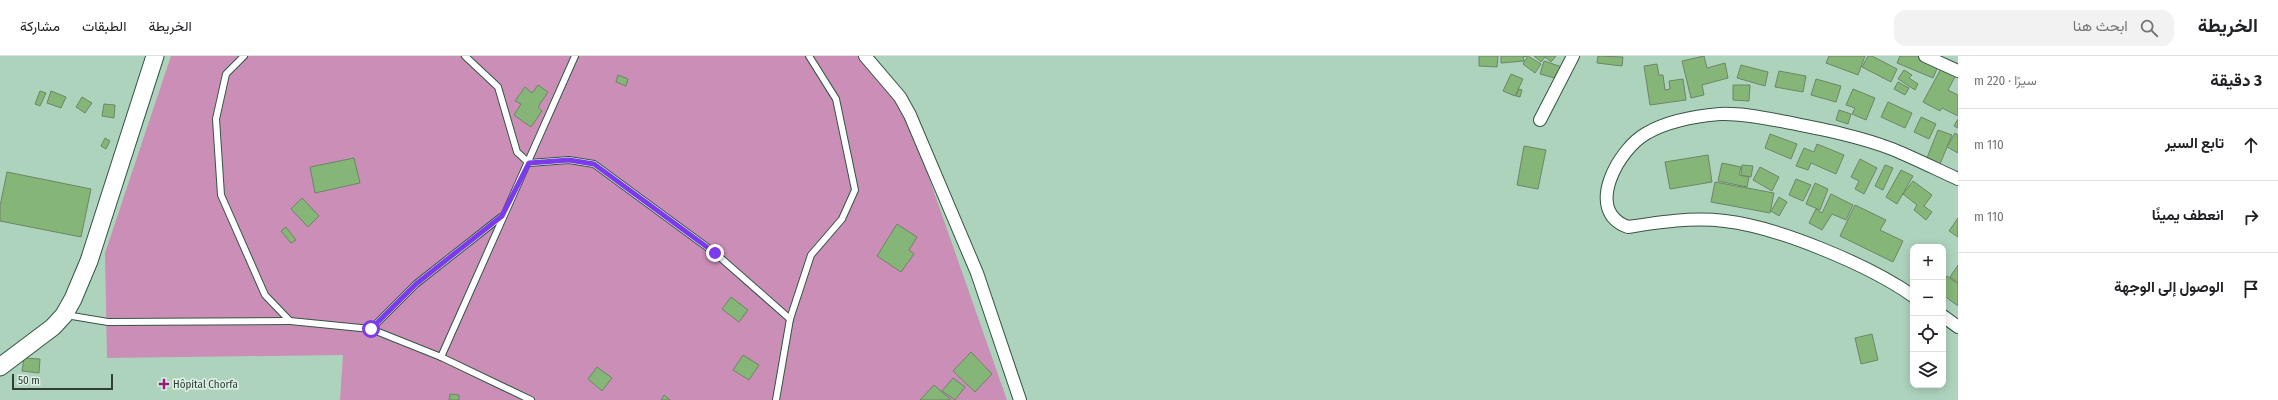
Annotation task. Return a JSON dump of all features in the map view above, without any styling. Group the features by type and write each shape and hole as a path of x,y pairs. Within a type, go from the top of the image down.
{"main road":[{"path":"0,367 53,327 64,315 89,261 155,56"},
{"path":"0,351 37,338"}],"street":[{"path":"865,56 900,97 910,116 977,274 1020,400"},
{"path":"1540,120 1573,56"},
{"path":"1926,56 1958,72"},
{"path":"1910,294 1896,284 1846,260 1798,240 1745,225 1701,219 1628,227 1619,224 1614,219 1609,208 1607,191 1611,175 1619,159 1628,148 1647,132 1676,121 1721,114 1765,118 1824,130 1891,149 1958,179"},
{"path":"1946,318 1958,327"}],"lane":[{"path":"244,56 226,74 216,119 221,195 265,295 290,321"},
{"path":"465,56 498,87 517,152 529,163 569,160 594,164 715,253 790,319"},
{"path":"441,357 502,216 529,163 575,56"},
{"path":"776,400 790,319 811,254 842,219 855,190 836,99 809,56"},
{"path":"371,329 416,284 502,216"},
{"path":"64,315 108,322 290,321 371,329 441,357 531,400"}],"shaded area":[{"path":"171,56 859,56 903,104 1007,400 340,400 343,355 107,358 105,253"}],"building":[{"path":"1479,56 1498,56 1497,67 1479,66"},
{"path":"1501,56 1528,56 1523,57 1524,61 1501,63"},
{"path":"1528,56 1541,64 1535,73 1523,64"},
{"path":"1534,56 1556,56 1551,62 1545,57 1541,62"},
{"path":"1598,56 1623,57 1622,66 1597,63"},
{"path":"1704,56 1707,68 1725,63 1728,78 1702,85 1704,95 1691,98 1682,61"},
{"path":"1829,56 1865,56 1858,75 1826,63"},
{"path":"1868,56 1872,56 1897,69 1891,82 1862,67"},
{"path":"1900,56 1919,56 1939,64 1933,78 1897,63"},
{"path":"1544,61 1562,67 1558,79 1540,74"},
{"path":"1657,64 1659,75 1663,75 1665,90 1670,89 1669,81 1683,79 1686,100 1650,105 1644,66"},
{"path":"1741,65 1768,72 1765,86 1737,78"},
{"path":"1943,65 1957,73 1948,90 1958,95 1958,116 1942,108 1940,111 1923,102"},
{"path":"1904,70 1912,75 1909,78 1918,84 1915,90 1898,79"},
{"path":"1779,71 1806,76 1803,92 1775,87"},
{"path":"1511,74 1523,79 1515,96 1503,91"},
{"path":"618,75 628,79 626,86 616,82"},
{"path":"1816,79 1841,86 1836,102 1811,95"},
{"path":"1898,82 1909,88 1905,95 1894,89"},
{"path":"538,85 548,92 538,107 542,111 531,127 514,115 521,104 515,101 525,87 532,93"},
{"path":"1733,85 1750,85 1749,101 1733,100"},
{"path":"1519,89 1522,90 1520,97 1516,96"},
{"path":"1853,89 1875,98 1866,120 1852,114 1855,108 1846,105"},
{"path":"40,91 46,93 40,106 35,104"},
{"path":"51,91 66,97 61,108 47,103"},
{"path":"82,97 92,103 85,113 76,107"},
{"path":"1888,102 1912,113 1905,128 1881,117"},
{"path":"104,104 115,105 114,118 102,116"},
{"path":"1839,110 1851,114 1848,124 1836,120"},
{"path":"1921,117 1936,124 1929,139 1914,132"},
{"path":"1958,119 1958,128 1954,126"},
{"path":"1938,130 1952,135 1940,164 1927,158"},
{"path":"1955,133 1958,135 1958,153 1947,147"},
{"path":"1770,134 1797,144 1791,159 1765,148"},
{"path":"105,138 110,141 106,149 101,146"},
{"path":"1817,144 1844,155 1836,174 1811,163 1808,170 1796,166 1804,148 1814,152"},
{"path":"1524,146 1546,150 1538,189 1517,185"},
{"path":"1708,155 1712,182 1670,189 1665,162"},
{"path":"354,158 360,183 315,193 310,167"},
{"path":"1860,159 1877,168 1864,194 1855,189 1859,181 1851,177"},
{"path":"1722,163 1741,167 1739,175 1749,177 1747,187 1718,181"},
{"path":"1742,165 1753,166 1751,177 1741,175"},
{"path":"1885,165 1893,168 1883,190 1875,186"},
{"path":"1760,167 1779,177 1772,191 1753,180"},
{"path":"1901,170 1913,176 1897,204 1886,197"},
{"path":"7,172 91,189 81,237 0,221 0,206"},
{"path":"1796,179 1811,185 1803,201 1789,195"},
{"path":"1913,181 1932,195 1924,206 1932,212 1926,220 1914,210 1917,205 1903,194"},
{"path":"1715,182 1774,193 1770,213 1711,202"},
{"path":"1815,183 1828,189 1820,210 1806,204"},
{"path":"1831,194 1853,205 1846,220 1832,214 1822,230 1809,223 1816,209 1822,213"},
{"path":"1779,197 1787,202 1779,216 1771,211"},
{"path":"302,198 319,216 308,227 291,209"},
{"path":"1855,205 1886,220 1880,230 1903,241 1893,262 1840,236"},
{"path":"1958,218 1958,237 1949,231"},
{"path":"897,224 917,237 909,250 914,254 901,272 877,256"},
{"path":"286,227 296,240 291,243 281,231"},
{"path":"1958,265 1958,283 1950,277"},
{"path":"1947,276 1958,284 1958,306 1946,297"},
{"path":"731,297 748,310 739,322 722,309"},
{"path":"1872,334 1878,360 1861,364 1855,338"},
{"path":"971,352 992,374 975,392 953,371"},
{"path":"743,355 759,365 749,380 733,370"},
{"path":"24,358 40,359 39,373 22,371"},
{"path":"597,367 612,378 602,391 588,379"},
{"path":"953,378 965,387 955,400 942,391"},
{"path":"934,385 951,400 920,400"},
{"path":"450,394 459,395 459,400 449,400"},
{"path":"664,395 670,400 661,400"}],"place":[{"name":"Hôpital Chorfa","path":"164,384"}],"route":[{"path":"371,329 416,284 502,216 529,163 569,160 594,164 715,253"}]}
